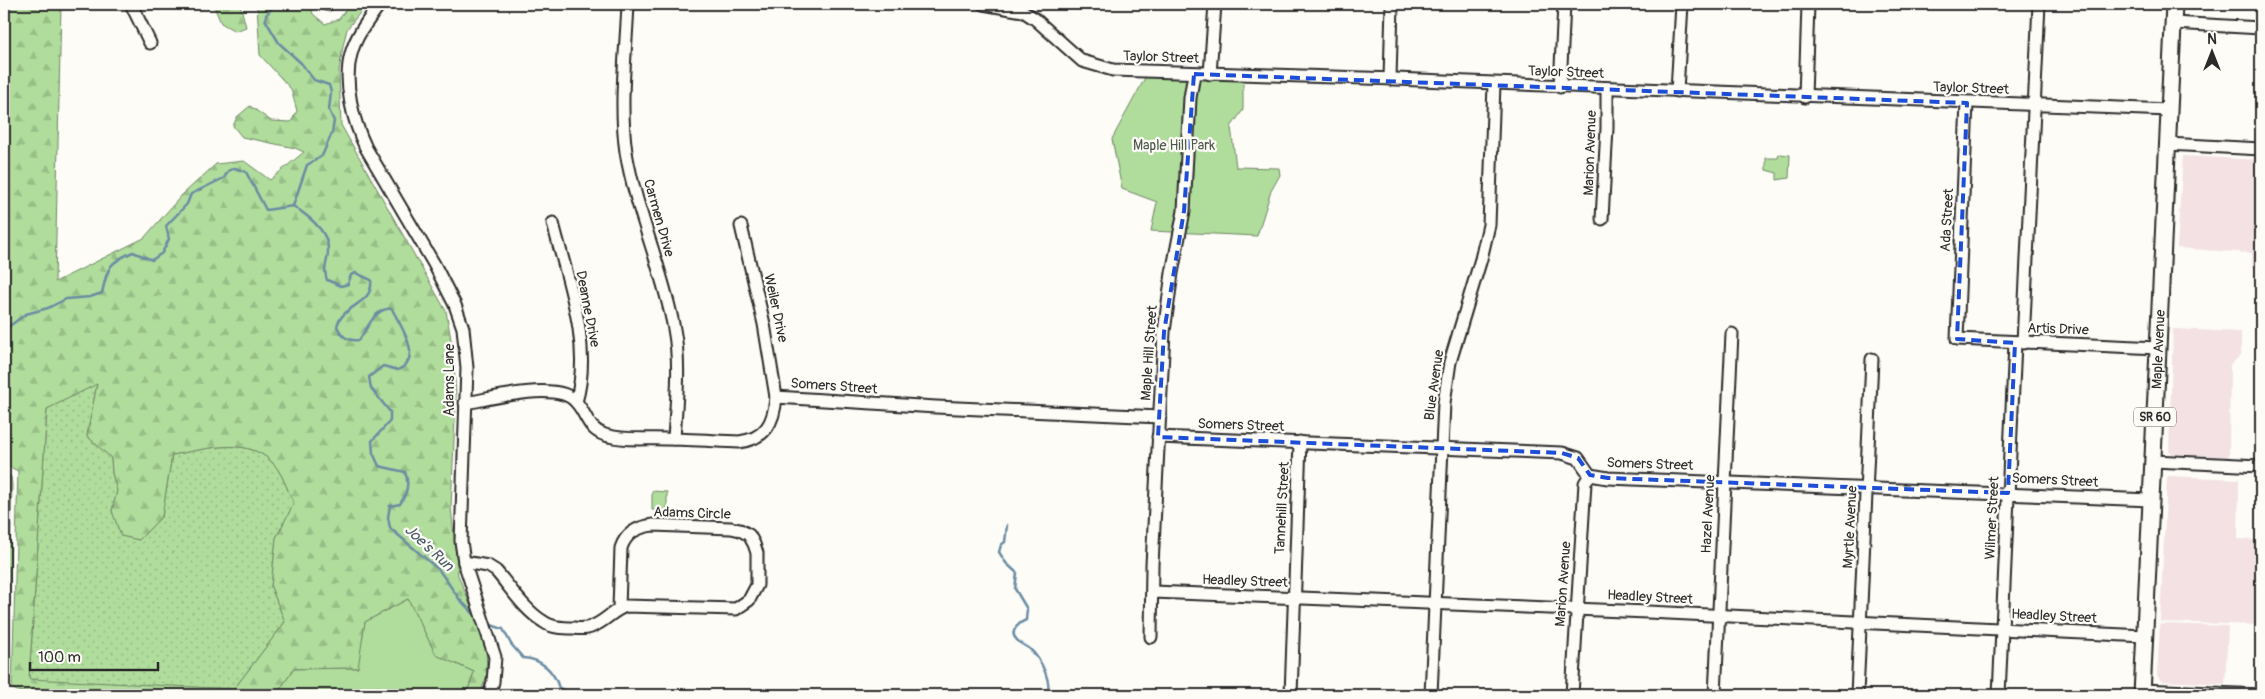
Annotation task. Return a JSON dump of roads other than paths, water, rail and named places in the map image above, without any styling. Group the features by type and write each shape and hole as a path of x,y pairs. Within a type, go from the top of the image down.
{"main road":[{"name":"Maple Avenue","path":"2142,692 2174,4"}],"street":[{"path":"131,4 150,43"},
{"name":"Adams Lane","path":"380,4 358,36 350,55 349,80 355,118 366,148 430,257 457,310 463,328 466,355 460,528 464,562 495,657 493,682 489,695"},
{"name":"Carmen Drive","path":"628,4 622,107 624,132 631,172 675,333 677,361 674,439"},
{"name":"Taylor Street","path":"983,4 1022,11 1047,28 1073,55 1091,65 1113,70 2169,110"},
{"path":"1210,74 1214,4"},
{"path":"1390,79 1392,4"},
{"path":"1560,87 1564,4"},
{"path":"1677,91 1682,4"},
{"path":"1805,97 1808,4"},
{"name":"Wilmer Street","path":"2000,695 2008,493 2039,4"},
{"path":"2173,23 2261,28"},
{"name":"Maple Hill Street","path":"1151,637 1152,573 1164,332 1172,273 1184,211 1190,98 1194,74"},
{"name":"Blue Avenue","path":"1431,695 1444,403 1450,362 1481,259 1489,225 1494,84"},
{"name":"Marion Avenue","path":"1602,219 1607,89"},
{"name":"Ada Street","path":"1957,339 1967,103"},
{"path":"2167,144 2261,149"},
{"name":"Deanne Drive","path":"553,223 580,335 582,383 576,402"},
{"name":"Weiler Drive","path":"740,226 764,324 776,397"},
{"name":"Hazel Avenue","path":"1715,695 1732,334"},
{"name":"Artis Drive","path":"1957,339 2158,348"},
{"name":"Myrtle Avenue","path":"1857,695 1872,359"},
{"path":"465,403 544,391 568,394 576,402"},
{"name":"Somers Street","path":"576,402 589,425 604,434 623,438 739,442 757,438 770,422 775,409 776,397 936,408 1160,417"},
{"name":"Somers Street","path":"1158,437 1562,453 1578,458 1590,475 1608,478 2151,500"},
{"name":"Tannehill Street","path":"1291,695 1300,442"},
{"path":"2153,462 2261,466"},
{"name":"Marion Avenue","path":"1572,695 1586,483 1590,475"},
{"name":"Adams Circle","path":"642,526 731,528 749,536 754,544 757,553 757,585 754,594 743,606 736,609 718,610 626,606 619,608 621,548 632,532 642,526"},
{"path":"464,562 488,566 496,571 534,614 544,623 553,626 591,627 602,622 619,608"},
{"name":"Headley Street","path":"1153,592 1577,609 2145,636"},
{"path":"2142,692 2261,695"}],"waterway":[{"path":"276,4 266,15 266,21 279,43 301,63 314,80 329,85 331,92 329,110 334,121 332,133 322,156 307,165 293,206"},
{"name":"Joe's Run","path":"4,330 26,314 48,308 66,299 90,297 102,293 110,267 118,259 133,252 152,260 162,253 169,239 166,226 187,204 191,194 224,178 228,171 235,168 246,172 266,210 293,206 321,229 328,249 325,267 327,280 341,286 348,284 351,275 356,273 371,280 371,288 368,294 341,318 337,326 343,336 351,340 359,340 372,319 386,309 392,309 405,333 410,350 406,365 398,370 383,366 369,377 371,388 390,412 390,421 372,441 373,453 379,466 405,472 407,481 406,493 400,504 390,506 388,517 390,528 439,570 460,600 477,617"},
{"path":"1007,525 1005,542 1001,545 999,552 1006,563 1017,573 1015,589 1027,609 1026,620 1020,623 1014,634 1018,641 1030,649 1041,664 1047,676 1048,695"},
{"name":"Joe's Run","path":"488,624 503,629 511,644 523,658 541,663 554,676 559,688 575,695"}],"park label":[{"name":"Maple Hill Park","path":"1174,145"}]}
